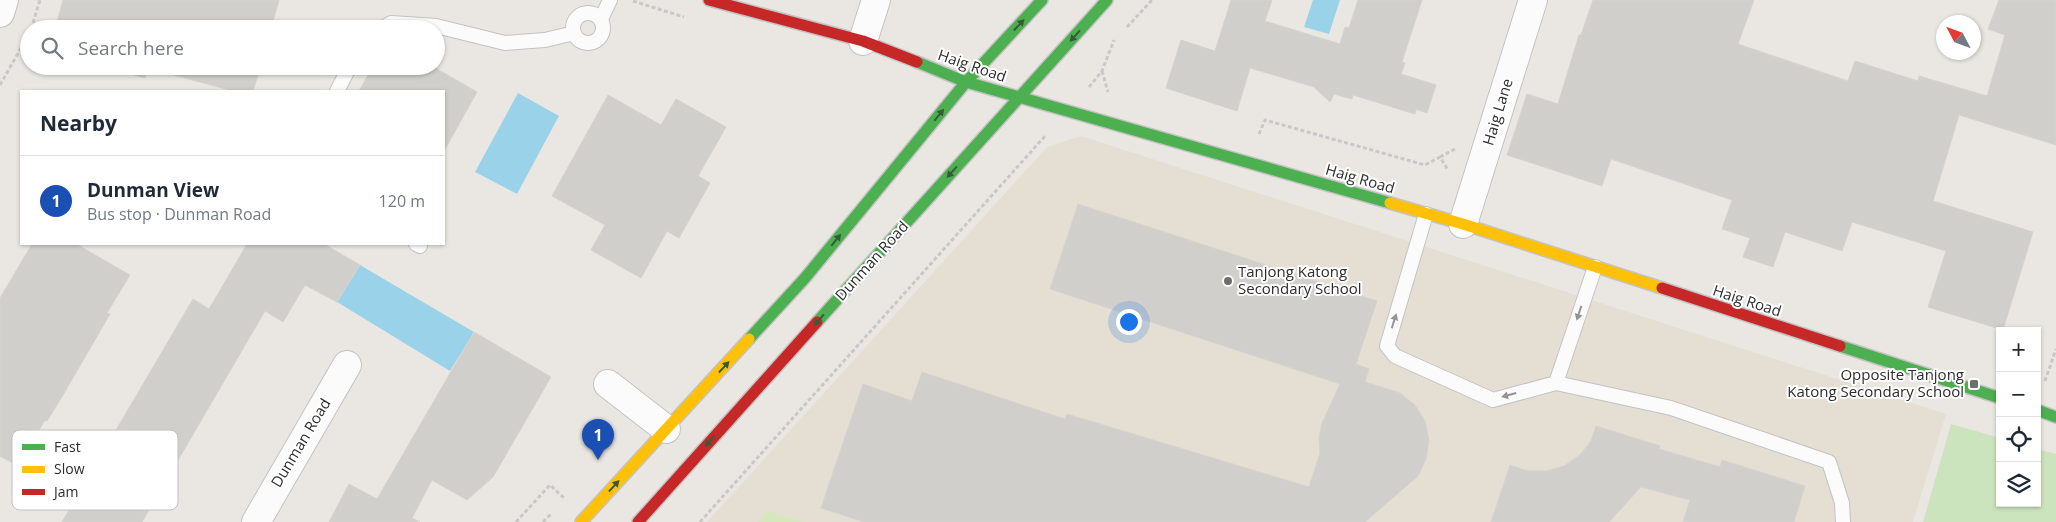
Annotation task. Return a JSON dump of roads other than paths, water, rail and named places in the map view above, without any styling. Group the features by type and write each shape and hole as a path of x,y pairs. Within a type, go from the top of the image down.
{"street":[{"path":"0,13 4,0"},
{"name":"Haig Road","path":"709,0 863,41 966,82 1426,214 1466,214 1595,267 1996,397"},
{"path":"863,41 876,0"},
{"path":"581,522 806,278 966,82 1042,0"},
{"name":"Dunman Road","path":"638,522 1107,0"},
{"name":"Haig Lane","path":"1466,214 1534,0"},
{"name":"Dunman Road","path":"256,522 347,365"},
{"path":"608,384 666,429"}],"lane":[{"path":"581,14 584,0"},
{"path":"601,19 610,0"},
{"path":"588,12 595,14 601,19 604,26 598,39 592,43 584,43 578,40 574,33 573,26 581,14 588,12"},
{"path":"445,28 505,43 545,40 574,33"},
{"path":"338,90 345,75"},
{"path":"1426,214 1387,346 1395,356 1493,400 1556,383 1671,408 1829,462 1842,503 1844,522"},
{"path":"1556,383 1595,267"}],"water":[{"path":"1313,0 1340,0 1329,34 1304,27"},
{"path":"518,93 559,116 517,194 475,172"},
{"path":"360,265 474,332 450,371 337,302"}],"place":[{"name":"Tanjong Katong Secondary School","path":"1228,281"},
{"name":"Opposite Tanjong Katong Secondary School","path":"1974,384"},
{"name":"Dunman View","path":"598,460"}]}
